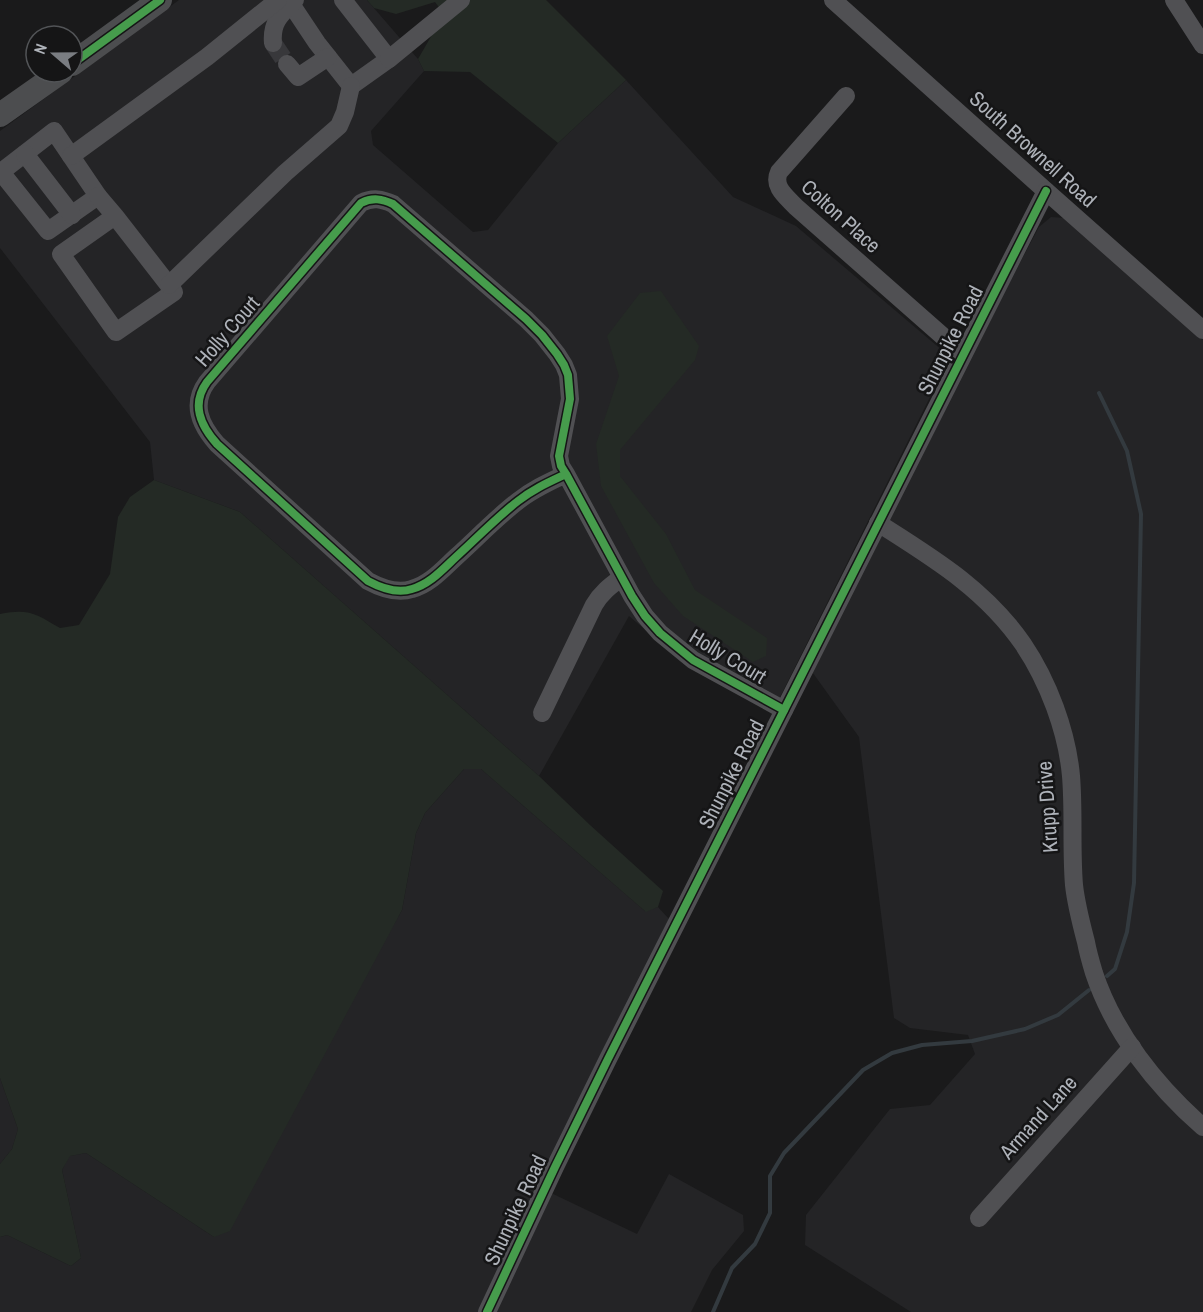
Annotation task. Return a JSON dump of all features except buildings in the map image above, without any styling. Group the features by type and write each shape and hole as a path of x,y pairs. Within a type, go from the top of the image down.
{"main road":[{"path":"84,55 160,0"},
{"path":"0,116 44,84"}],"street":[{"path":"343,0 389,59"},
{"path":"169,285 285,173 339,126 351,86 389,59 461,0"},
{"name":"South Brownell Road","path":"833,0 1203,330"},
{"path":"1174,0 1203,45"},
{"path":"288,2 351,86"},
{"path":"273,43 272,32 288,2"},
{"path":"71,156 207,57 288,2"},
{"path":"292,71 328,57"},
{"name":"Colton Place","path":"846,96 778,172 776,181 779,188 796,207 963,354"},
{"path":"98,196 48,231 1,172 54,131 98,196 115,216 169,285 174,292 116,332 61,254 115,216"},
{"path":"25,154 72,214"},
{"name":"Shunpike Road","path":"487,1312 589,1097 1046,191"},
{"name":"Holly Court","path":"566,474 541,485 517,502 433,578 411,590 390,590 368,581 217,444 202,423 198,400 207,382 361,203 368,200 383,200 393,204 542,335 557,354 568,375 570,386 568,412 559,456 561,466 566,474 621,578 645,616 660,633 693,660 784,710"},
{"name":"Krupp Drive","path":"878,523 952,572 986,600 1015,633 1032,659 1057,714 1071,774 1074,883 1082,930 1094,973 1102,994 1132,1047 1164,1089 1203,1127"},
{"path":"542,712 594,605 610,585 621,578"},
{"name":"Armand Lane","path":"979,1218 1132,1047"}],"shaded area":[{"path":"179,0 367,0 418,59 424,71 371,131 373,145 473,232 488,230 558,143 626,80 733,197 796,226 950,357 772,713 685,664 629,616 539,776 240,512 154,480 150,442 0,248 0,131 64,84 84,84 84,70"},
{"path":"367,0 546,0 626,80 558,143 470,72 424,71 418,59 444,14 435,2 396,14 374,8"},
{"path":"1051,217 1065,218 1203,340 1203,1312 911,1312 805,1245 806,1215 890,1109 930,1105 975,1054 968,1035 910,1028 894,1018 859,737 810,669 1039,227"},
{"path":"661,291 699,346 695,360 620,450 620,476 666,534 695,590 767,638 766,656 753,662 683,616 654,583 601,486 596,444 619,376 607,336 640,293"},
{"path":"154,480 240,512 539,776 663,891 658,907 646,912 481,769 464,769 425,813 416,833 402,910 230,1231 214,1237 86,1153 70,1156 62,1170 81,1258 71,1266 7,1235 0,1237 0,1164 12,1149 18,1129 0,1078 0,614 32,613 60,628 79,625 110,574 118,517 130,497"},
{"path":"464,769 481,769 645,911 658,907 669,919 549,1192 637,1234 669,1174 743,1215 744,1231 712,1270 691,1312 0,1312 0,1237 7,1235 71,1266 81,1258 62,1170 69,1156 86,1153 214,1237 402,910 416,833 425,813"},
{"path":"0,1078 18,1129 12,1149 0,1164"}],"waterway":[{"path":"1099,393 1127,451 1141,514 1134,883 1127,932 1115,969 1107,976"},
{"path":"713,1312 732,1268 755,1244 770,1213 770,1176 784,1153 863,1070 892,1053 922,1045 972,1041 1025,1029 1058,1015 1089,990"}],"tunnel":[{"path":"273,43 287,64"}],"cycle path":[{"path":"84,55 160,0"},
{"path":"487,1312 608,1059 1046,191"},
{"path":"566,474 535,489 518,501 430,580 419,587 401,591 389,590 368,581 217,444 202,422 199,398 207,382 361,203 377,199 393,204 526,319 542,335 564,365 568,375 570,399 559,456 561,466 566,474 632,596 645,616 660,633 693,660 784,710"}]}
